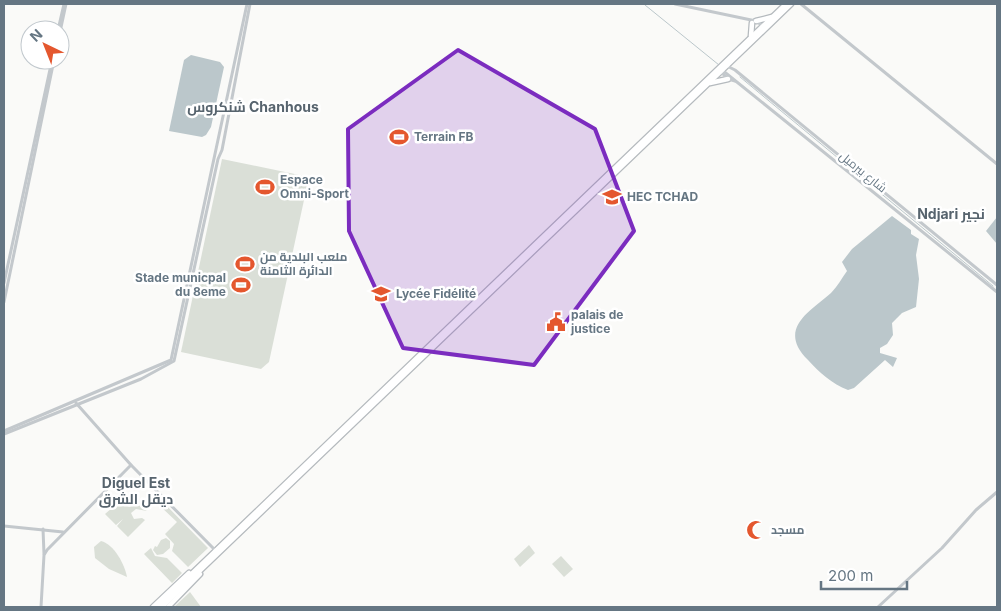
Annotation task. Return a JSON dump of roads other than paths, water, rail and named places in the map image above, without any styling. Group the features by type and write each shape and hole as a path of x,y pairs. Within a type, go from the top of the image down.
{"main road":[{"path":"168,607 192,585 200,569 216,551 235,536 721,70 729,67 773,16 786,4"},
{"path":"157,607 235,536 709,84 751,38 792,4"},
{"path":"751,38 753,22 773,16"},
{"path":"709,84 728,80"},
{"path":"153,607 186,576 200,569"},
{"path":"162,607 183,585"}],"street":[{"path":"61,20 65,4"},
{"path":"4,433 171,360 249,4"},
{"path":"76,402 141,379 174,361 222,150 249,4"},
{"path":"675,4 753,22 762,29"},
{"path":"801,4 997,164"},
{"path":"728,74 729,67"},
{"name":"شارع بيرميل","path":"729,67 997,285"},
{"path":"4,283 51,70"},
{"path":"4,302 51,70"},
{"path":"721,70 737,82"},
{"path":"721,70 728,80"},
{"name":"شارع بيرميل","path":"728,80 737,82 997,292"},
{"path":"76,402 131,465 216,551"},
{"path":"44,555 63,532 131,465"},
{"path":"878,607 942,548 976,510 997,492"},
{"path":"4,526 63,532"},
{"path":"41,607 44,555 43,529"}],"waterway":[{"path":"645,5 719,65"},
{"path":"740,77 993,286"}],"place":[{"name":"Terrain FB","path":"399,137"},
{"name":"Espace Omni-Sport","path":"265,187"},
{"name":"HEC TCHAD","path":"612,197"},
{"name":"ملعب البلدية من الدائرة الثامنة","path":"245,264"},
{"name":"Stade municpal du 8eme","path":"241,285"},
{"name":"Lycée Fidélité","path":"381,294"},
{"name":"palais de justice","path":"556,322"},
{"name":"مسجد","path":"756,530"}],"district":[{"name":"شنكروس Chanhous","path":"253,107"},
{"name":"Ndjari نجير","path":"951,214"},
{"name":"Diguel Est ديقل الشرق","path":"136,492"}]}
